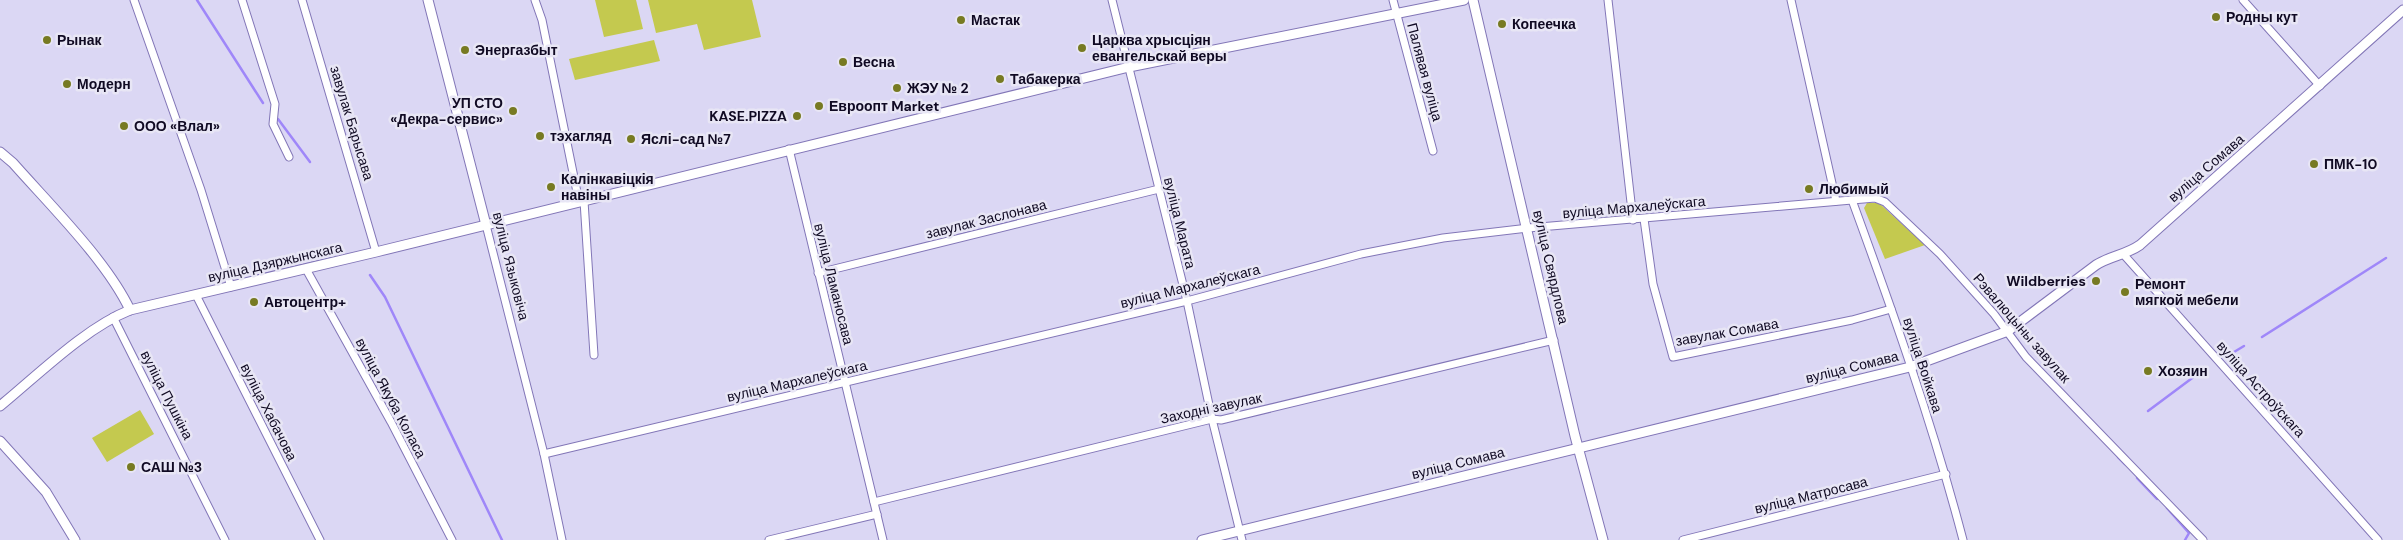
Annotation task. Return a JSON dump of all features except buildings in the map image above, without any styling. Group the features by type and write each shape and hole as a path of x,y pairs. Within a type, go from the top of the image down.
{"street":[{"path":"134,0 201,190 231,287"},
{"path":"242,0 275,104 273,124 289,157"},
{"name":"завулак Барысава","path":"302,0 376,252"},
{"name":"вуліца Языковіча","path":"428,0 544,454 562,540"},
{"path":"536,0 542,20 581,202 594,354"},
{"name":"вуліца Марата","path":"1112,0 1187,302 1212,419 1241,535"},
{"name":"Палявая вуліца","path":"1393,0 1433,151"},
{"name":"вуліца Дзяржынскага","path":"0,406 94,330 113,317 130,310 376,252 1129,67 1464,0"},
{"name":"вуліца Свярдлова","path":"1473,0 1528,228 1578,448 1602,540"},
{"path":"1608,0 1633,220"},
{"path":"1791,0 1836,202"},
{"path":"2243,0 2320,86"},
{"name":"вуліца Сомава","path":"1202,540 1241,535 1578,448 1910,368 2008,331 2096,264 2124,255 2140,245 2403,10"},
{"name":"вуліца Ламаносава","path":"789,150 883,540"},
{"path":"0,152 13,163 86,247 123,294 130,310"},
{"name":"завулак Заслонава","path":"818,273 1159,189"},
{"name":"Рэвалюцыны завулак","path":"1852,200 1875,198 1885,202 1940,254 2008,331 2026,356 2202,540"},
{"name":"вуліца Мархалеўскага","path":"544,454 1187,302 1361,254 1443,238 1528,228 1852,200"},
{"name":"вуліца Войкава","path":"1852,200 1892,309 1946,474 1963,540"},
{"name":"завулак Сомава","path":"1644,219 1654,284 1673,357 1852,320 1892,309"},
{"name":"вуліца Астроўскага","path":"2124,255 2378,540"},
{"name":"вуліца Якуба Коласа","path":"306,269 391,422 452,540"},
{"name":"вуліца Хабачова","path":"196,295 320,540"},
{"name":"вуліца Пушкіна","path":"113,317 225,540"},
{"name":"Заходні завулак","path":"874,502 1212,419 1221,420 1554,340"},
{"path":"0,441 46,492 75,540"},
{"name":"вуліца Матросава","path":"1683,540 1946,474"},
{"path":"769,540 877,514"}],"shaded area":[{"path":"595,0 636,0 643,29 604,37"},
{"path":"648,0 752,0 761,37 704,50 697,24 656,33"},
{"path":"654,40 660,61 575,80 569,59"},
{"path":"1867,203 1879,203 1925,245 1885,259 1864,208"},
{"path":"140,410 154,434 107,462 92,438"}],"waterway":[{"path":"197,0 263,103"},
{"path":"278,119 310,162"},
{"path":"2262,337 2386,258"},
{"path":"370,275 385,297 502,540"},
{"path":"2234,352 2244,346"},
{"path":"2148,411 2203,370"},
{"path":"2118,457 2125,464"},
{"path":"2137,478 2157,499"},
{"path":"2167,508 2189,533 2185,540"}],"place":[{"name":"Родны кут","path":"2216,17"},
{"name":"Мастак","path":"961,20"},
{"name":"Копеечка","path":"1502,24"},
{"name":"Рынак","path":"47,40"},
{"name":"Царква хрысціян евангельскай веры","path":"1082,48"},
{"name":"Энергазбыт","path":"465,50"},
{"name":"Весна","path":"843,62"},
{"name":"Табакерка","path":"1000,79"},
{"name":"Модерн","path":"67,84"},
{"name":"ЖЭУ № 2","path":"897,88"},
{"name":"Евроопт Market","path":"819,106"},
{"name":"УП СТО «Декра-сервис»","path":"513,111"},
{"name":"KASE.PIZZA","path":"797,116"},
{"name":"ООО «Влал»","path":"124,126"},
{"name":"тэхагляд","path":"540,136"},
{"name":"Яслі-сад №7","path":"631,139"},
{"name":"ПМК-10","path":"2314,164"},
{"name":"Калінкавіцкія навіны","path":"551,187"},
{"name":"Любимый","path":"1809,189"},
{"name":"Wildberries","path":"2096,281"},
{"name":"Ремонт мягкой мебели","path":"2125,292"},
{"name":"Автоцентр+","path":"254,302"},
{"name":"Хозяин","path":"2148,371"},
{"name":"САШ №3","path":"131,467"}]}
